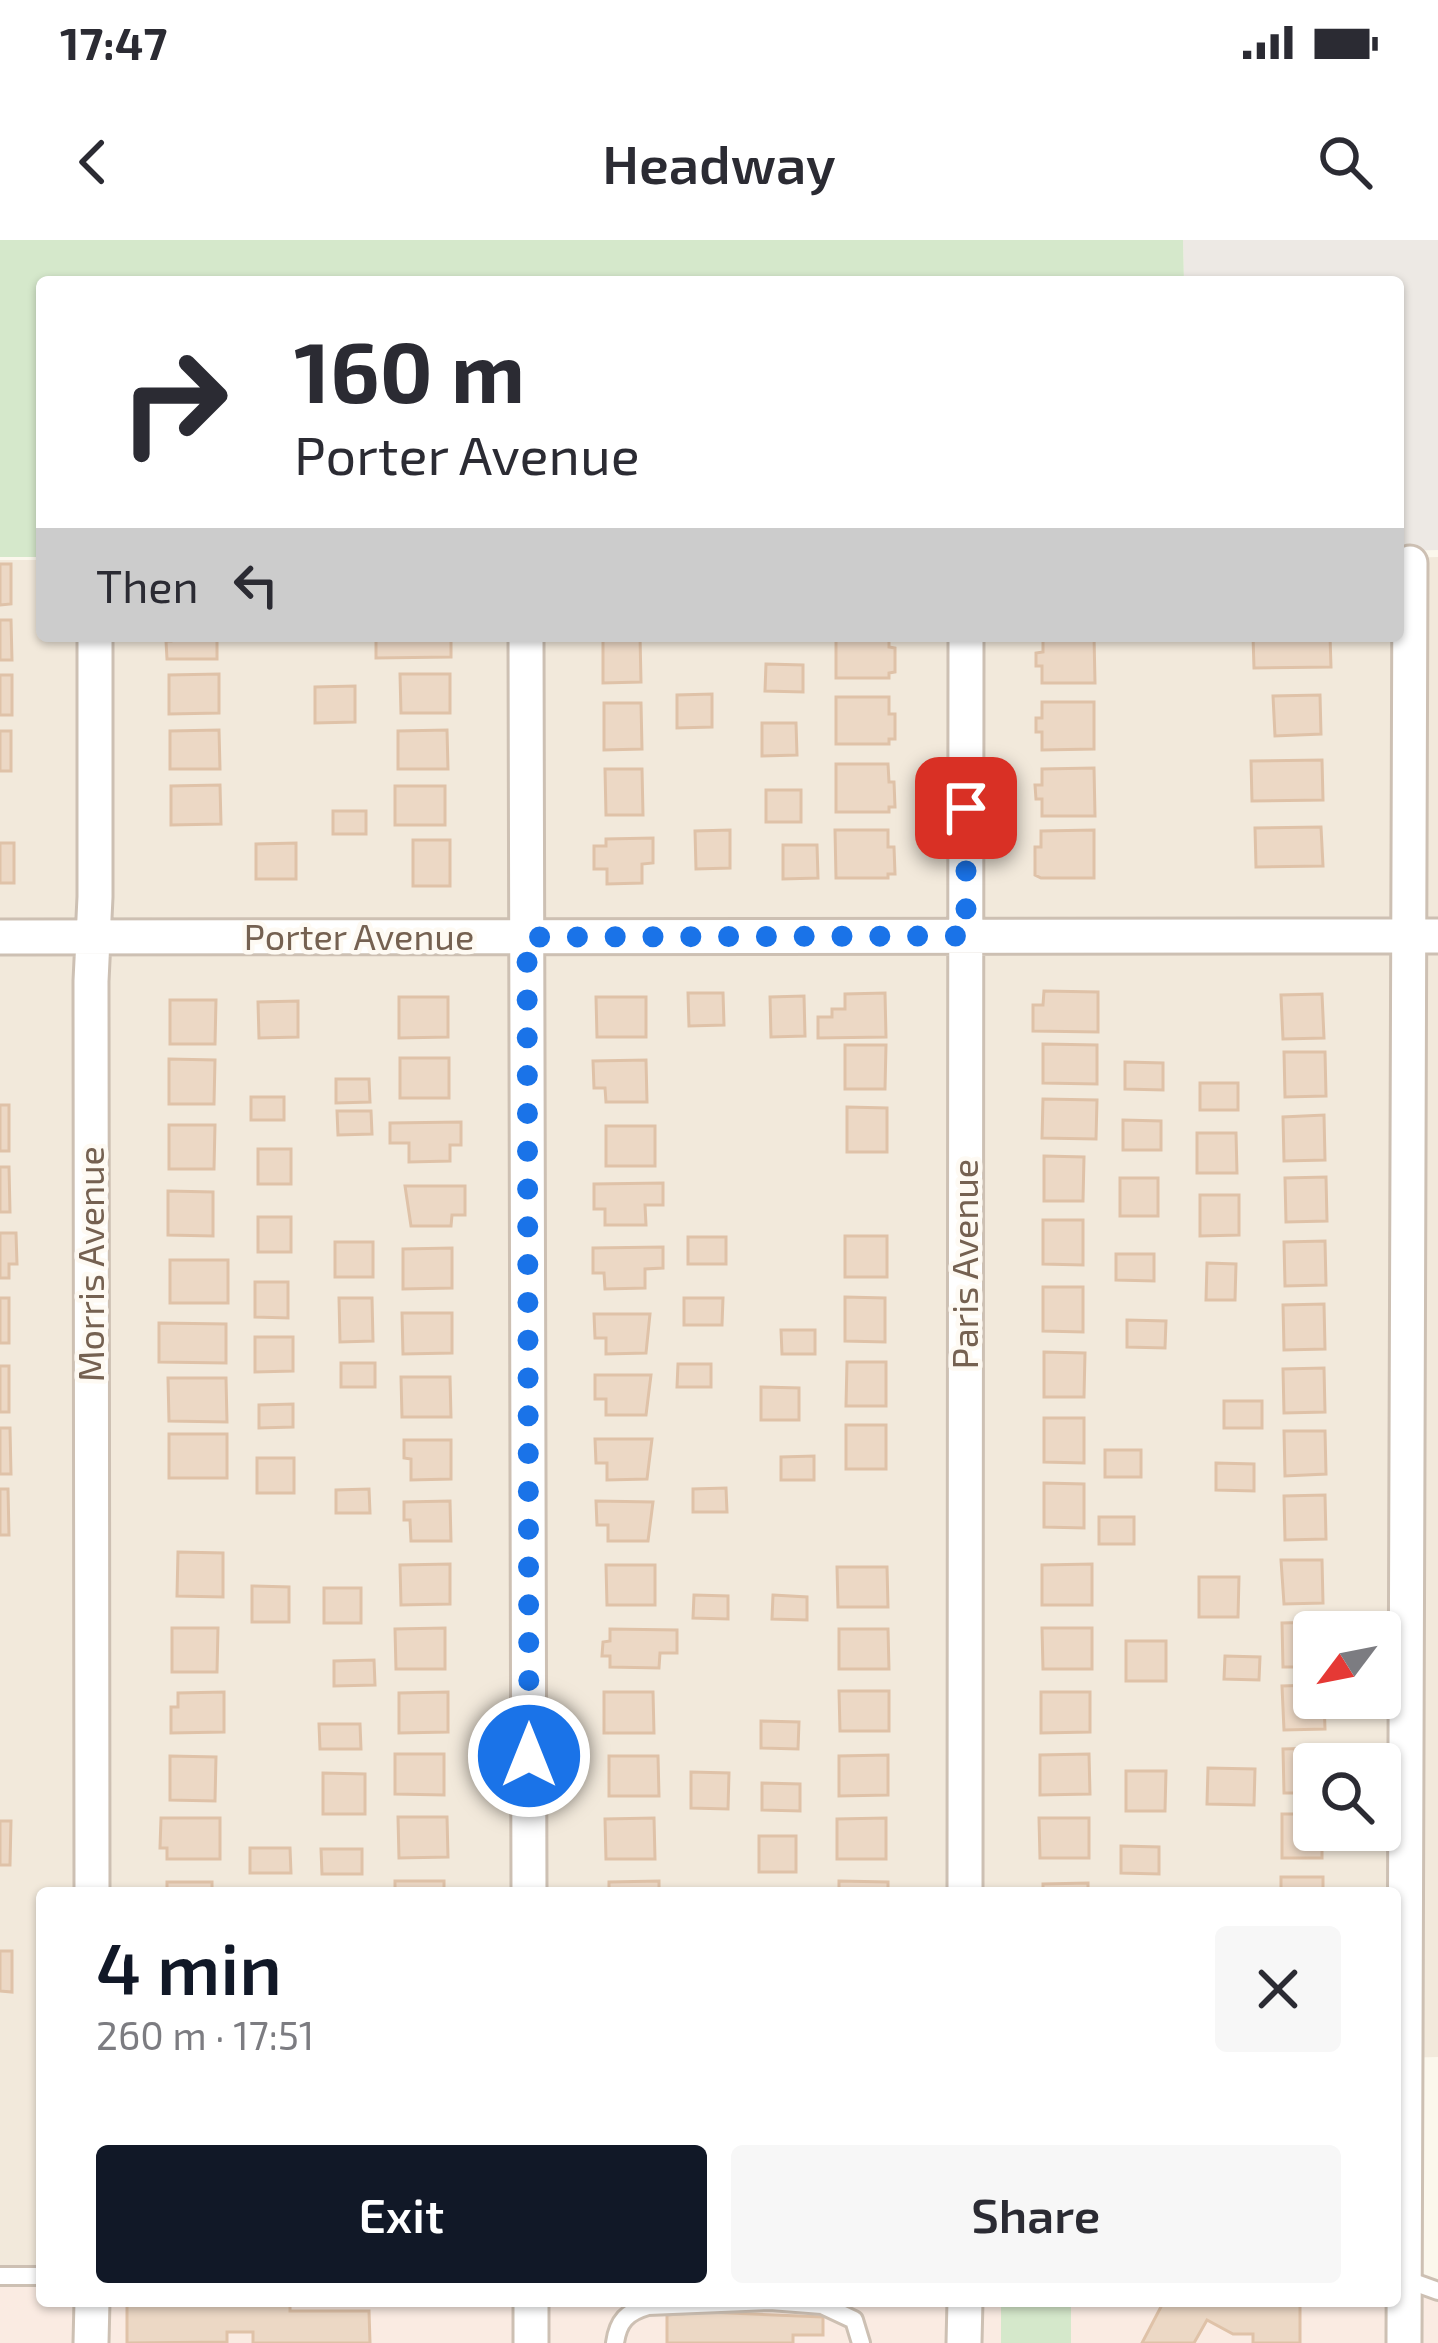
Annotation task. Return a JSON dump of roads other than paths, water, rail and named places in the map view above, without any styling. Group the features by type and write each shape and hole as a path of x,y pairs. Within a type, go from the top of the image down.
{"street":[{"path":"1401,2224 1425,936 1410,563"},
{"name":"Morris Avenue","path":"92,1887 95,642"},
{"path":"526,642 530,1887"},
{"name":"Paris Avenue","path":"965,642 965,1887"},
{"name":"Porter Avenue","path":"0,937 1425,936"},
{"path":"1401,2294 1404,2343"},
{"path":"92,2307 92,2343"},
{"path":"530,2343 531,2307"},
{"path":"964,2343 965,2307"}],"lane":[{"path":"0,2276 36,2276"},
{"path":"1401,2278 1438,2291"},
{"path":"614,2343 617,2327 629,2311 644,2307"},
{"path":"826,2307 854,2320 860,2343"}]}
